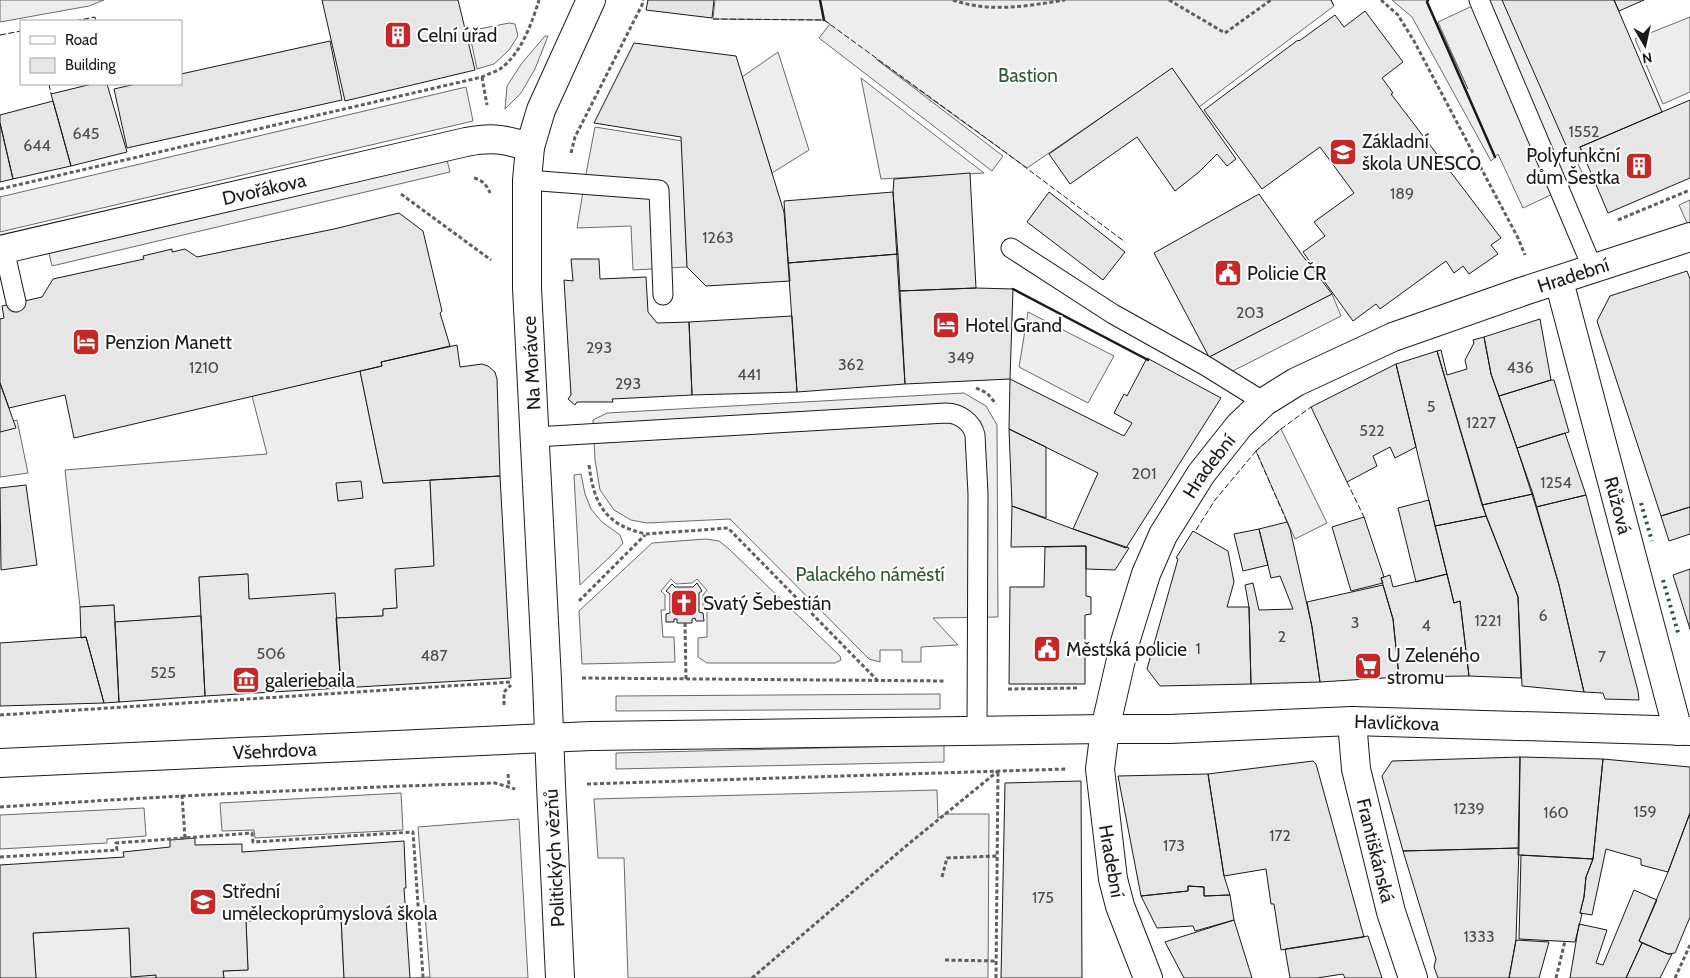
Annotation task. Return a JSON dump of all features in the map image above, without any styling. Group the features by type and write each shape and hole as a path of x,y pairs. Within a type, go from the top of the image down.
{"street":[{"name":"Na Morávce","path":"549,738 548,680 527,288 527,180 530,147 542,110 591,0"},
{"name":"Dvořákova","path":"2,250 466,142 494,139 507,140 530,147"},
{"name":"Hradební","path":"1148,978 1120,906 1113,879 1100,769 1105,729 1138,595 1163,535 1201,474 1239,426 1264,402 1296,382 1393,337 1524,291 1690,237"},
{"name":"Růžová","path":"1558,281 1684,731"},
{"name":"Havlíčkova","path":"1105,729 1170,730 1352,720 1684,731"},
{"name":"Františkánská","path":"1352,720 1356,769 1391,912 1412,978"},
{"path":"549,738 1105,729"},
{"name":"Všehrdova","path":"0,763 549,738"},
{"name":"Politických vězňů","path":"549,738 560,978"}],"lane":[{"path":"1479,0 1593,269"},
{"path":"527,180 659,190 663,295"},
{"path":"1011,248 1113,314 1206,366 1264,402"},
{"path":"2,250 16,302"},
{"path":"535,437 946,413 961,417 974,430 976,449 978,494 977,730"}],"path":[{"path":"0,189 482,77 500,69 516,54 539,0"},
{"path":"953,0 980,7 995,8 1065,0"},
{"path":"1169,0 1226,33 1272,0"},
{"path":"1381,0 1398,15 1414,41 1518,238 1527,261"},
{"path":"472,178 480,180 488,186 490,194"},
{"path":"407,190 398,192 495,264 495,255"},
{"path":"970,388 978,388 987,393 1000,410"},
{"path":"588,461 591,484 596,501 601,509 615,522 633,531 646,534 728,528 878,681"},
{"path":"576,604 646,534"},
{"path":"685,623 686,679"},
{"path":"582,678 878,681 1001,680 1006,689 1089,688 1114,690"},
{"path":"0,715 514,682"},
{"path":"582,784 998,770 1100,769"},
{"path":"996,978 998,770"},
{"path":"752,978 998,770"},
{"path":"0,807 182,795 485,783 509,786"},
{"path":"182,795 185,838"},
{"path":"0,857 117,850 116,843 252,833 253,842 413,832 423,977"},
{"path":"942,877 947,858 997,856"},
{"path":"1556,978 1565,941"},
{"path":"1675,978 1690,945"},
{"path":"945,960 996,961"}],"shaded area":[{"path":"0,0 104,0 89,6 0,22"},
{"name":"Bastion","path":"715,0 1331,0 1334,6 1199,107 1172,69 1027,168 876,59 1003,156 992,171 819,38 830,24 824,20 713,19"},
{"path":"1392,0 1428,0 1427,2 1468,89 1438,22 1485,0 1503,0 1585,179 1523,208 1498,154 1491,161 1412,17"},
{"path":"1690,17 1690,92 1663,104 1635,39"},
{"path":"509,23 515,24 518,36 509,50 494,64 477,69 469,31"},
{"path":"545,36 548,36 535,69 521,93 505,109 507,86 522,63"},
{"path":"778,52 809,150 772,173 742,77"},
{"path":"861,78 984,173 881,179"},
{"path":"466,87 473,121 0,232 0,197"},
{"path":"595,127 682,141 687,267 633,270 631,226 577,228"},
{"path":"447,160 450,172 52,266 49,253"},
{"path":"1690,200 1690,224 1688,225 1679,205"},
{"path":"1332,294 1341,316 1219,378 1209,357"},
{"path":"1028,312 1114,356 1088,403 1019,367"},
{"path":"360,371 383,483 430,480 434,566 397,608 383,609 383,616 336,618 249,599 247,574 199,577 201,616 115,622 114,605 80,607 65,470 267,454 252,396"},
{"path":"964,393 986,406 997,425 998,617 933,618 958,645 921,647 921,662 902,662 902,650 880,650 880,662 869,659 730,519 647,523 631,520 614,510 600,490 595,460 593,420 607,413"},
{"path":"17,420 28,473 0,477 0,424"},
{"path":"1281,429 1327,523 1295,539 1256,451"},
{"path":"581,474 585,494 591,509 602,522 620,535 623,543 580,585 574,475"},
{"path":"706,539 719,541 729,549 840,656 841,660 835,663 707,663 698,657 698,638 707,637 707,610 703,610 703,595 707,590 697,579 692,583 676,584 671,579 661,591 665,595 665,610 661,610 663,637 674,637 675,662 582,664 579,611 652,543"},
{"path":"940,694 940,709 616,711 616,696"},
{"path":"944,745 944,762 616,769 616,753"},
{"path":"937,790 938,818 945,814 989,814 988,978 628,978 624,858 598,858 594,799"},
{"path":"401,793 403,830 255,838 254,830 222,831 220,803"},
{"path":"144,808 146,836 107,839 107,843 0,849 0,815"},
{"path":"519,819 528,978 410,978 430,977 418,827"},
{"path":"341,917 344,978 224,978 223,971 248,970 246,921"},
{"path":"129,928 131,976 156,975 156,978 36,978 33,933"}],"building":[{"name":"Celní úřad","path":"322,0 458,0 475,70 345,101"},
{"path":"648,0 714,0 712,18 646,10"},
{"path":"1502,0 1614,0 1662,112 1580,147 1583,154 1572,159"},
{"path":"1614,0 1644,0 1619,11"},
{"name":"Základní škola UNESCO","path":"1365,11 1403,62 1382,78 1393,93 1391,94 1501,238 1491,245 1498,254 1469,274 1463,266 1454,273 1446,261 1380,309 1376,304 1353,321 1303,252 1325,236 1314,222 1354,193 1320,147 1262,189 1204,110 1335,15 1344,27"},
{"path":"330,41 342,100 127,148 114,89 132,85 182,85 182,74"},
{"path":"634,43 736,56 784,212 790,281 706,286 687,267 681,137 594,123"},
{"path":"1172,68 1236,159 1227,166 1217,154 1199,172 1175,191 1137,137 1070,184 1049,154"},
{"path":"88,85 107,85 127,152 71,166 51,94"},
{"name":"Polyfunkční dům Šestka","path":"1690,100 1690,178 1608,213 1580,147"},
{"path":"53,101 71,166 13,179 0,123 0,115"},
{"path":"0,123 13,179 0,182"},
{"path":"970,173 976,288 899,291 893,192 894,179"},
{"path":"893,192 898,254 788,263 784,201"},
{"path":"1049,192 1125,252 1103,280 1027,222"},
{"path":"1259,194 1332,294 1209,357 1154,253"},
{"path":"399,213 423,231 442,311 440,313 450,346 381,362 382,366 74,438 65,395 9,408 0,383 0,319 4,318 2,306 42,297 53,279 144,259 143,256 172,249 172,252 185,249 197,257 334,229"},
{"path":"898,254 905,384 797,392 788,263"},
{"path":"571,259 599,259 600,279 646,277 648,312 657,323 689,322 692,395 612,399 613,402 577,402 575,405 568,399 571,395 564,280 573,281"},
{"path":"1687,271 1690,279 1690,507 1661,516 1597,321 1610,296"},
{"path":"976,288 1013,289 1010,379 905,384 899,291"},
{"path":"792,316 797,392 692,395 689,322"},
{"path":"1540,319 1551,380 1499,396 1491,374 1484,337"},
{"path":"1484,337 1491,374 1533,494 1482,505 1437,351 1441,350 1447,375 1467,369 1465,360 1474,343 1473,340"},
{"path":"457,345 460,367 482,364 495,372 497,379 500,476 383,483 360,371 382,366 381,362"},
{"path":"1437,351 1486,516 1435,526 1396,364"},
{"path":"1147,358 1221,398 1126,548 1073,529 1098,473 1009,429 1010,379 1124,436 1132,423 1114,413 1124,394 1127,396"},
{"path":"1396,364 1416,447 1395,458 1390,447 1373,456 1377,466 1347,482 1311,407"},
{"path":"1554,380 1569,432 1517,448 1499,396"},
{"path":"0,383 16,428 0,432"},
{"path":"1009,429 1046,447 1046,518 1012,506"},
{"path":"1565,433 1586,495 1536,507 1517,448"},
{"path":"500,476 511,678 341,688 336,618 383,616 383,609 397,608 395,569 434,566 430,480"},
{"path":"361,481 363,498 338,501 336,483"},
{"path":"26,485 37,565 1,570 0,488"},
{"path":"1533,494 1559,585 1584,692 1522,686 1518,597 1482,505"},
{"path":"1586,495 1639,700 1605,699 1603,693 1584,692 1559,585 1536,507"},
{"path":"1429,500 1447,574 1416,582 1398,508"},
{"path":"1012,506 1129,548 1115,570 1086,569 1086,546 1011,547"},
{"path":"1690,507 1690,534 1669,541 1661,516"},
{"path":"1486,516 1518,597 1521,678 1469,676 1460,601 1454,603 1435,526"},
{"path":"1364,517 1384,577 1381,578 1383,583 1351,591 1332,527"},
{"path":"1287,522 1312,627 1320,682 1251,684 1249,607 1245,585 1253,583 1259,610 1293,609 1280,576 1271,578 1259,529"},
{"path":"1259,529 1268,565 1243,571 1234,534"},
{"path":"1193,531 1228,551 1234,582 1227,607 1249,607 1251,684 1160,686 1147,669 1178,559 1176,558"},
{"name":"Městská policie","path":"1086,546 1086,596 1091,597 1091,614 1085,615 1085,684 1009,684 1010,587 1044,587 1045,547"},
{"path":"1690,569 1690,629 1673,575"},
{"path":"248,574 249,599 335,593 341,688 205,696 199,577"},
{"path":"1447,574 1454,603 1460,601 1469,676 1399,677 1393,619 1381,578 1390,575 1393,587"},
{"name":"Svatý Šebestián","path":"697,583 702,591 699,593 699,612 703,613 704,621 696,621 695,618 692,619 692,623 677,623 677,619 674,619 674,622 666,622 666,614 670,613 670,594 666,591 672,584 675,587 693,587"},
{"path":"1383,585 1393,619 1399,677 1320,682 1307,602"},
{"path":"114,605 119,702 104,703 86,637 81,638 80,607"},
{"path":"201,616 205,696 119,702 115,622"},
{"path":"86,637 104,703 0,706 0,643"},
{"path":"1520,757 1519,848 1403,851 1382,776 1392,761"},
{"path":"1520,757 1603,759 1593,859 1518,855"},
{"path":"1603,759 1690,767 1690,813 1668,872 1641,865 1641,859 1606,849 1592,915 1580,913 1586,877 1593,859"},
{"path":"1313,761 1316,764 1364,937 1281,950 1266,869 1224,876 1208,774"},
{"path":"1208,774 1224,876 1230,895 1204,896 1204,887 1188,886 1188,891 1141,896 1118,776"},
{"path":"1081,781 1082,978 1001,978 1005,783"},
{"path":"1690,813 1690,917 1675,953 1668,954 1639,941"},
{"name":"Střední uměleckoprůmyslová škola","path":"195,838 195,845 242,844 242,852 404,841 406,888 404,888 410,978 344,978 341,917 246,921 248,970 223,971 224,978 156,978 156,975 131,977 129,928 33,933 36,978 0,978 0,865 124,857 123,852 170,847 170,840"},
{"path":"1519,848 1516,940 1509,978 1438,978 1434,967 1436,959 1403,851"},
{"path":"1521,855 1593,859 1586,877 1580,913 1582,914 1575,942 1519,939"},
{"path":"1188,886 1204,887 1204,896 1230,895 1234,920 1195,931 1193,926 1157,928 1141,896 1188,891"},
{"path":"1634,890 1657,900 1639,941 1642,943 1626,978 1570,978 1579,924 1607,930 1596,963 1603,965"},
{"path":"1234,920 1252,978 1184,978 1165,942"},
{"path":"1368,936 1382,978 1345,978 1343,974 1317,978 1290,978 1285,949"},
{"path":"1516,940 1549,942 1539,978 1509,978"},
{"path":"1642,943 1672,954 1660,978 1626,978"}],"hedge":[{"path":"1641,503 1652,541"},
{"path":"1663,580 1679,636"}],"fence":[{"path":"1331,0 1334,6"},
{"path":"80,20 95,17 96,20"},
{"path":"713,19 824,20 1125,242"},
{"path":"0,35 20,31"},
{"path":"49,85 51,94"},
{"path":"1287,522 1256,451 1281,429 1311,407"},
{"path":"1196,530 1215,500 1256,451"},
{"path":"1347,482 1364,517"}],"wall":[{"path":"820,0 824,20"},
{"path":"1428,0 1427,2 1495,157"},
{"path":"1013,289 1148,360"}],"place":[{"name":"Celní úřad","path":"398,35"},
{"name":"Základní škola UNESCO","path":"1343,152"},
{"name":"Polyfunkční dům Šestka","path":"1639,166"},
{"name":"Policie ČR","path":"1228,273"},
{"name":"Hotel Grand","path":"946,325"},
{"name":"Penzion Manett","path":"86,342"},
{"name":"Svatý Šebestián","path":"684,603"},
{"name":"Městská policie","path":"1047,649"},
{"name":"U Zeleného stromu","path":"1368,666"},
{"name":"galeriebaila","path":"246,680"},
{"name":"Střední uměleckoprůmyslová škola","path":"203,902"}],"park label":[{"name":"Palackého náměstí","path":"870,574"}]}
